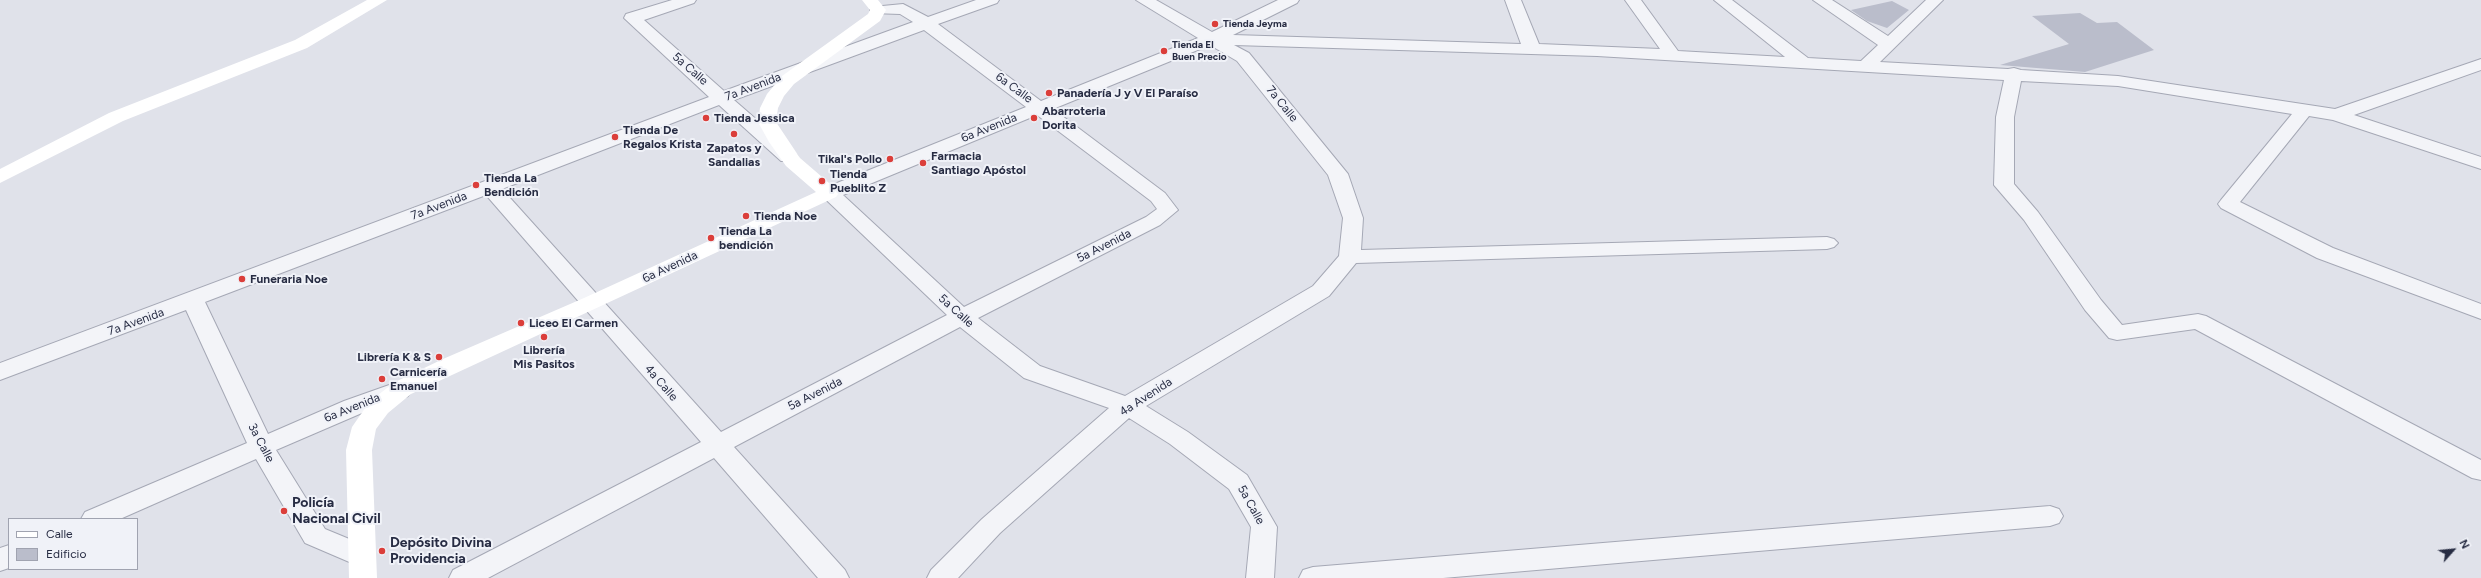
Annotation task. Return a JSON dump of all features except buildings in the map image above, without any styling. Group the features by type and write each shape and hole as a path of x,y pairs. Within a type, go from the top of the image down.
{"street":[{"path":"0,177 116,117 189,86 301,44 380,0"},
{"name":"5a Calle","path":"688,0 632,18 724,98 793,162 830,193 962,317 995,345 1032,372 1127,406 1179,438 1238,482 1264,527 1260,578"},
{"name":"7a Avenida","path":"0,372 193,301 489,186 804,68 991,0"},
{"name":"7a Calle","path":"1144,0 1243,57 1338,174 1353,218 1350,257"},
{"name":"6a Avenida","path":"96,518 353,407 403,388 830,193 1211,39 1291,0"},
{"path":"1513,0 1532,49"},
{"path":"1633,0 1673,55"},
{"path":"1722,0 1804,63"},
{"path":"1821,0 1888,44"},
{"path":"1866,66 1934,0"},
{"path":"793,162 767,122 769,108 776,94 788,80 865,25 874,5"},
{"name":"6a Calle","path":"874,5 903,9 927,24 1158,196 1168,210"},
{"path":"1211,39 1673,55 2014,73 2118,81 2336,114 2481,163"},
{"path":"2336,114 2481,64"},
{"path":"2014,73 2005,117 2004,185 2031,216 2093,305 2117,333 2198,321 2481,472"},
{"path":"2305,110 2228,204 2325,253 2481,312"},
{"name":"4a Calle","path":"489,186 716,445 835,578"},
{"name":"5a Avenida","path":"463,578 962,317 1153,221 1168,210"},
{"path":"1350,257 1827,243"},
{"name":"4a Avenida","path":"942,578 991,526 1127,406 1321,291 1350,257"},
{"name":"3a Calle","path":"193,301 261,446 315,536 362,567"},
{"path":"362,567 360,450 364,427 379,407 403,388"},
{"path":"1313,578 2050,516"}],"place":[{"name":"Tienda Jeyma","path":"1215,24"},
{"name":"Tienda El Buen Precio","path":"1164,51"},
{"name":"Panadería J y V El Paraíso","path":"1049,93"},
{"name":"Tienda Jessica","path":"706,118"},
{"name":"Abarroteria Dorita","path":"1034,118"},
{"name":"Zapatos y Sandalias","path":"734,134"},
{"name":"Tienda De Regalos Krista","path":"615,137"},
{"name":"Tikal's Pollo","path":"890,159"},
{"name":"Farmacia Santiago Apóstol","path":"923,163"},
{"name":"Tienda Pueblito Z","path":"822,181"},
{"name":"Tienda La Bendición","path":"476,185"},
{"name":"Tienda Noe","path":"746,216"},
{"name":"Tienda La bendición","path":"711,238"},
{"name":"Funeraria Noe","path":"242,279"},
{"name":"Liceo El Carmen","path":"521,323"},
{"name":"Librería Mis Pasitos","path":"544,337"},
{"name":"Librería K & S","path":"439,357"},
{"name":"Carnicería Emanuel","path":"382,379"},
{"name":"Policía Nacional Civil","path":"284,511"},
{"name":"Depósito Divina Providencia","path":"382,551"}]}
